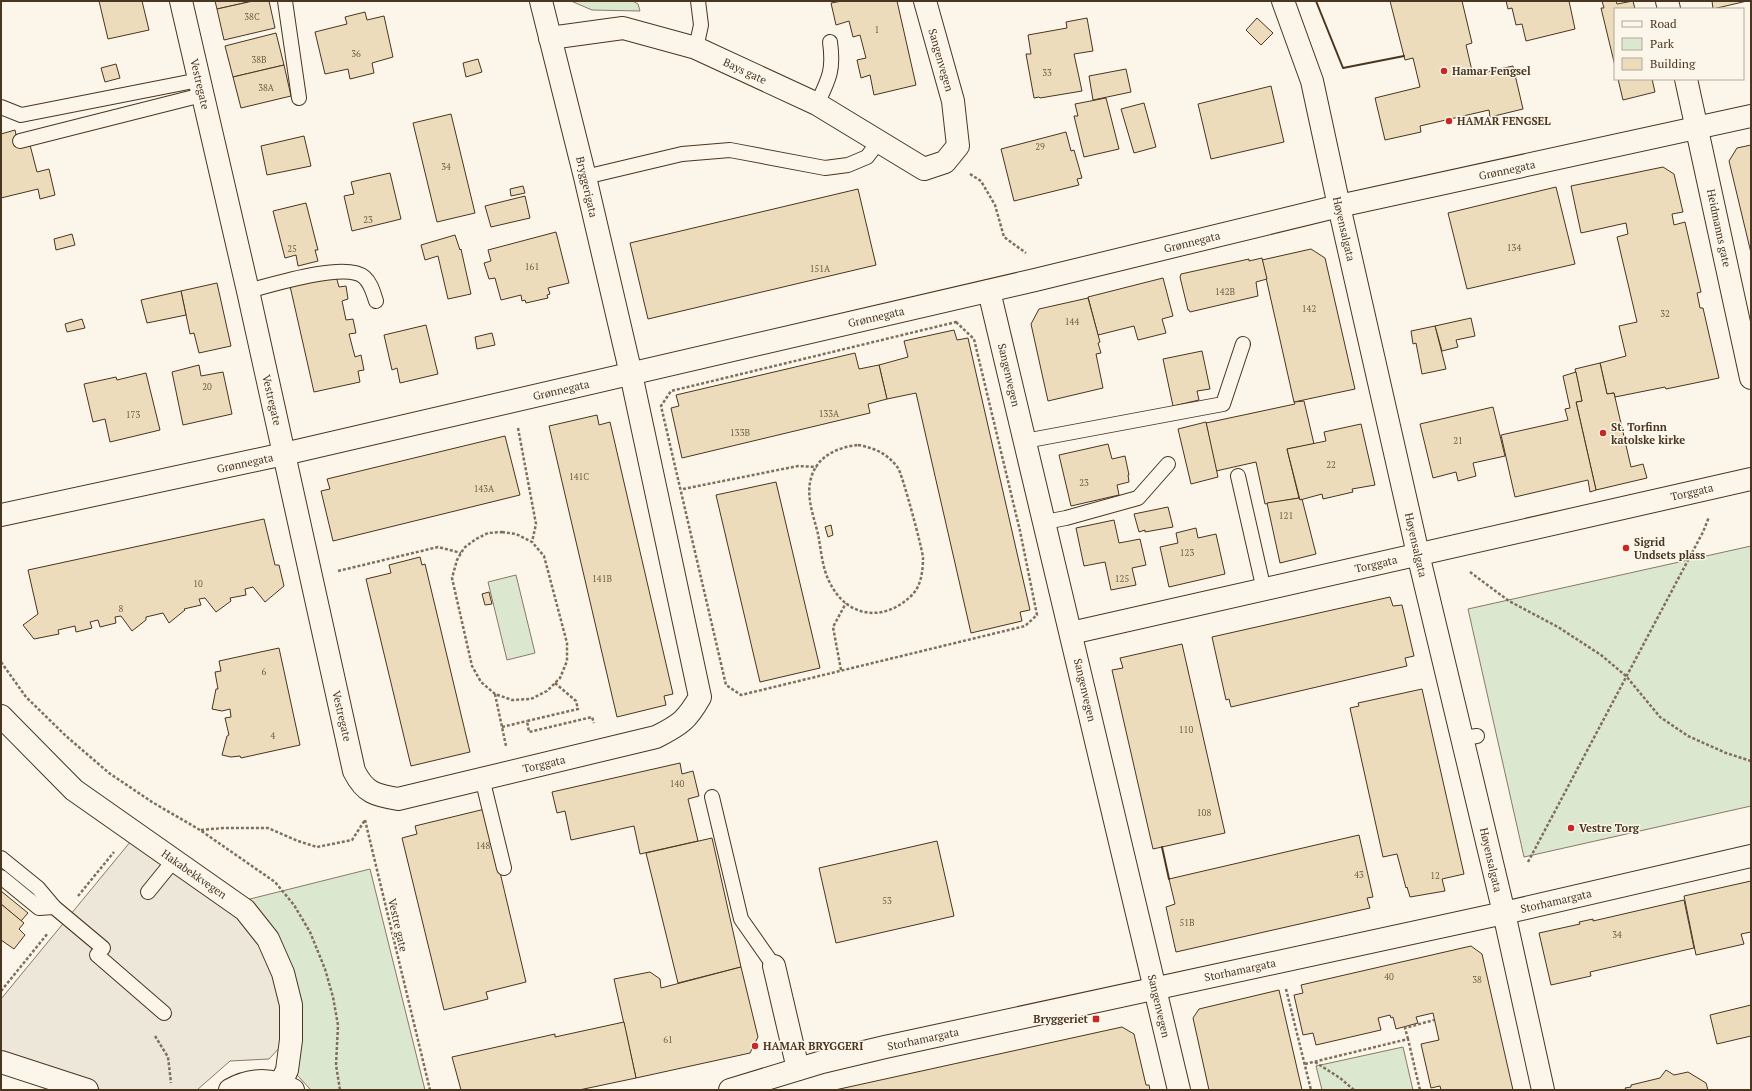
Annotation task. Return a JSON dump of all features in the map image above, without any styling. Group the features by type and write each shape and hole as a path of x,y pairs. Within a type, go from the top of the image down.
{"street":[{"name":"Vestregate","path":"180,1 248,291 354,771 361,784 372,793"},
{"name":"Bryggerigata","path":"541,1 585,177 630,374 700,697"},
{"name":"Sangenvegen","path":"924,169 944,162 958,146 953,101 925,1"},
{"name":"Høyensalgata","path":"1284,1 1312,81 1418,554 1470,737 1504,913 1543,1090"},
{"name":"Bays gate","path":"550,38 623,28 696,48 817,104 924,169"},
{"name":"Heidmanns gate","path":"1686,80 1698,128 1751,378"},
{"name":"Grønnegata","path":"1,514 284,454 989,291 1339,206 1751,116"},
{"name":"Sangenvegen","path":"989,291 1179,1090"},
{"name":"Torggata","path":"1071,633 1751,479"},
{"name":"Torggata","path":"372,793 398,799 656,737 677,726 690,714 700,697"},
{"name":"Hakabekkvegen","path":"1,716 74,790 245,910 268,939 284,973 291,1005 291,1040 287,1070 288,1087"},
{"name":"Storhamargata","path":"736,1089 798,1069 885,1047 1504,913 1751,856"},
{"path":"774,966 798,1069"},
{"path":"1,1062 88,1090"},
{"path":"230,1090 242,1084 255,1081 268,1081 288,1087"}],"lane":[{"path":"285,1 299,98"},
{"path":"696,48 700,25 698,1"},
{"path":"817,104 828,82 833,60 830,42"},
{"path":"1,107 21,115 200,88"},
{"path":"20,141 200,88"},
{"path":"585,177 682,154 730,150 825,168 848,165 867,157 879,141"},
{"path":"248,291 332,271 352,271 363,275 370,283 376,301"},
{"path":"1025,441 1223,404 1244,344"},
{"path":"1045,522 1066,518 1138,498 1168,464"},
{"path":"1238,476 1264,590"},
{"path":"482,778 504,868"},
{"path":"712,797 741,919 774,966"},
{"path":"1,858 38,888 54,907 103,948 97,955 164,1013"},
{"path":"148,892 174,860"},
{"path":"1,877 39,908 54,907"}],"path":[{"path":"944,162 960,168 981,181 995,205 1004,237 1028,254 1035,280"},
{"path":"956,322 974,339 1020,531 1037,615 1025,626 742,695 726,686 680,490 660,406 671,391 956,322"},
{"path":"518,423 536,524 532,542"},
{"path":"858,445 871,447 888,456 900,469 923,556 922,574 916,591 903,604 886,612 868,613 851,607 837,596 828,579 808,492 812,474 817,467 831,452 844,447 858,445"},
{"path":"680,490 798,466 817,467"},
{"path":"1528,862 1703,532 1722,486"},
{"path":"502,532 516,534 532,542 544,556 567,643 567,661 560,678 548,691 531,698 512,700 495,694 481,682 472,666 452,578 457,560 464,548 488,533 502,532"},
{"path":"310,574 334,572 438,547 461,553"},
{"path":"1440,549 1509,601 1558,627 1601,655 1626,676 1660,717 1671,725 1688,736 1726,753 1751,761"},
{"path":"841,670 833,627 846,603"},
{"path":"502,727 578,709 576,701 555,683"},
{"path":"495,694 507,748 499,750"},
{"path":"527,721 529,732 592,717 595,728"},
{"name":"Vestre gate","path":"372,793 365,820 430,1090"},
{"path":"200,830 223,828 268,828 298,841 317,847 352,840 365,820"},
{"path":"1285,988 1311,1090"},
{"path":"1420,1090 1405,1028 1434,1020"},
{"path":"154,1034 168,1057 171,1083"},
{"path":"1305,1064 1408,1039"},
{"path":"1315,1061 1340,1078 1354,1090"}],"green space":[{"path":"571,1 633,1 638,4 640,11 592,10"},
{"path":"1751,546 1751,806 1524,857 1468,609"},
{"path":"516,575 535,653 507,660 488,582"},
{"path":"370,869 425,1090 311,1090 297,1075 300,1037 246,900"},
{"path":"1403,1047 1413,1090 1322,1090 1316,1066"}],"shaded area":[{"path":"131,841 233,909 272,952 288,1012 282,1045 269,1059 230,1061 197,1090 102,1090 1,1057 1,999"}],"building":[{"path":"99,1 142,1 149,30 108,39"},
{"path":"215,1 253,1 217,9"},
{"path":"253,1 269,1 275,28 224,40 217,9"},
{"path":"842,1 897,1 916,85 874,95 870,75 861,78 857,60 866,58 860,35 853,37 849,21 836,25 831,3"},
{"name":"Hamar Fengsel","path":"1390,1 1462,1 1472,43 1466,45 1473,75 1513,66 1523,109 1490,117 1489,110 1420,126 1421,132 1385,140 1375,98 1420,87 1413,58 1405,60"},
{"path":"1506,1 1569,1 1575,29 1526,41 1522,24 1516,25 1512,8 1508,9"},
{"path":"1602,1 1616,1 1617,4 1633,1 1635,8 1614,8 1614,62 1601,8 1604,8"},
{"path":"1712,1 1747,1 1717,8 1713,8"},
{"path":"365,12 367,20 384,16 393,57 372,63 374,73 350,79 348,69 325,74 315,32 347,24 345,17"},
{"path":"1087,18 1093,51 1074,54 1082,91 1034,98 1026,54 1031,54 1028,35 1067,28 1066,22"},
{"path":"1257,18 1273,33 1261,45 1246,30"},
{"path":"276,33 284,65 233,77 225,46"},
{"path":"478,59 482,72 466,77 463,63"},
{"path":"116,64 120,78 105,82 101,68"},
{"path":"284,65 291,96 241,108 233,77"},
{"path":"1126,69 1131,92 1093,100 1089,76"},
{"path":"1618,80 1652,80 1655,92 1623,100"},
{"path":"1271,86 1284,142 1211,159 1198,104"},
{"path":"1106,98 1119,149 1084,157 1074,116 1078,116 1075,104"},
{"path":"1144,103 1156,147 1134,153 1121,109"},
{"path":"451,114 475,213 437,222 413,123"},
{"path":"15,130 19,148 30,145 37,172 49,169 55,195 40,199 38,189 1,198 1,134"},
{"path":"1066,132 1071,151 1074,150 1082,178 1077,179 1079,185 1014,201 1001,149"},
{"path":"304,136 311,166 267,175 261,146"},
{"path":"1751,145 1751,253 1729,161 1737,148"},
{"path":"1663,167 1674,174 1683,212 1672,214 1674,225 1685,222 1701,292 1697,293 1700,308 1703,308 1719,378 1666,389 1665,387 1615,397 1614,393 1607,394 1600,363 1626,356 1619,326 1637,322 1617,237 1628,234 1626,223 1581,233 1571,186"},
{"path":"390,173 401,219 352,231 344,196 354,194 351,182"},
{"path":"523,186 525,193 511,196 510,189"},
{"path":"1556,187 1575,264 1467,289 1448,213"},
{"path":"858,189 876,265 648,319 630,243"},
{"path":"525,196 530,218 491,227 485,206"},
{"path":"306,203 318,250 315,250 318,261 298,266 296,255 285,258 273,211"},
{"path":"556,232 569,283 548,288 550,294 547,295 548,298 526,303 525,300 522,301 521,295 501,300 495,278 489,279 484,263 491,261 488,250"},
{"path":"72,234 75,245 56,250 54,239"},
{"path":"455,235 460,250 461,249 471,294 448,299 438,256 425,260 421,245"},
{"path":"1311,249 1325,258 1355,389 1294,402 1262,260"},
{"path":"1262,258 1267,279 1256,282 1258,296 1190,312 1188,310 1180,277 1181,274 1249,259 1249,261"},
{"path":"336,276 339,287 346,286 348,299 342,301 346,320 353,319 356,333 349,334 355,357 361,355 364,370 358,371 360,382 314,392 290,286"},
{"path":"1163,278 1173,316 1162,319 1166,333 1138,340 1134,326 1098,335 1088,297"},
{"path":"217,283 231,346 199,353 194,333 190,334 181,291"},
{"path":"181,291 186,315 147,323 141,300"},
{"path":"1088,298 1100,342 1098,343 1101,353 1096,354 1103,388 1048,401 1031,324 1039,309"},
{"path":"1471,318 1475,336 1456,340 1458,347 1442,351 1435,326"},
{"path":"82,319 85,328 67,332 65,324"},
{"path":"426,325 438,374 400,383 397,368 392,370 384,335"},
{"path":"1435,326 1446,369 1422,374 1416,343 1413,344 1411,331"},
{"path":"954,330 957,340 968,338 1030,610 1020,612 1022,621 971,633 916,393 887,399 879,365 908,357 904,341"},
{"path":"492,333 495,345 477,349 475,337"},
{"path":"1202,351 1210,389 1197,391 1199,400 1173,406 1163,359"},
{"path":"855,353 859,369 879,365 887,399 868,404 870,413 682,458 671,408 679,406 676,395"},
{"name":"St. Torfinn katolske kirke","path":"1600,363 1607,394 1614,393 1631,467 1643,464 1647,478 1596,490 1576,402 1582,401 1575,369"},
{"path":"199,365 201,376 223,372 232,414 183,425 172,372"},
{"path":"1576,372 1582,401 1576,402 1596,490 1590,492 1588,480 1515,497 1501,435 1568,420 1565,409 1570,408 1563,376"},
{"path":"146,373 160,430 110,442 105,419 93,422 84,384 116,377 117,380"},
{"path":"1304,401 1314,444 1287,449 1299,498 1265,504 1256,462 1216,471 1206,423 1295,404 1294,402"},
{"path":"1493,407 1505,456 1473,463 1476,476 1458,481 1456,472 1433,478 1420,424"},
{"path":"597,415 599,425 610,422 673,694 664,696 666,705 617,717 549,426"},
{"path":"1206,422 1218,477 1191,484 1178,429"},
{"path":"1361,424 1375,485 1352,489 1353,492 1323,499 1322,494 1300,500 1287,449 1326,441 1324,432"},
{"path":"505,436 520,495 333,541 321,491 330,489 327,479"},
{"path":"1108,444 1112,459 1125,456 1129,482 1117,485 1119,495 1071,506 1059,455"},
{"path":"776,482 820,668 760,682 716,495"},
{"path":"1299,498 1300,500 1302,499 1316,554 1280,563 1267,503"},
{"path":"1168,507 1173,527 1139,532 1134,514"},
{"path":"264,519 275,565 279,565 284,586 265,602 253,587 245,589 246,595 230,598 231,601 216,612 205,598 199,599 201,605 184,609 185,610 169,623 163,613 146,617 146,620 132,631 121,616 115,617 116,623 100,627 98,620 90,622 92,628 76,632 75,626 58,630 59,634 34,639 23,625 38,614 28,570"},
{"path":"1114,520 1119,543 1140,539 1146,565 1132,568 1136,585 1111,590 1105,562 1084,566 1076,528"},
{"path":"831,525 833,535 828,537 825,527"},
{"path":"1196,528 1198,538 1216,534 1225,574 1169,587 1160,547 1178,543 1176,533"},
{"path":"420,557 422,565 425,564 470,752 411,766 366,579 391,573 389,565"},
{"path":"489,592 492,604 485,605 482,594"},
{"path":"1390,597 1393,606 1402,605 1414,656 1405,658 1407,666 1231,707 1229,699 1226,700 1212,637"},
{"path":"1182,644 1225,833 1153,849 1112,670 1123,668 1120,658"},
{"path":"279,648 300,745 241,758 240,756 231,757 222,755 227,736 229,735 225,718 231,717 230,709 222,711 212,709 216,689 218,689 215,672 221,671 219,661"},
{"path":"1422,689 1464,874 1442,879 1445,891 1410,897 1407,887 1406,888 1397,854 1383,857 1350,708 1359,706 1358,703"},
{"path":"680,763 682,774 693,771 699,796 688,799 698,841 640,854 634,826 571,840 565,811 557,813 552,792"},
{"path":"485,809 526,982 486,992 488,999 444,1010 402,838 417,834 415,826"},
{"path":"1359,835 1373,897 1367,898 1370,908 1176,952 1166,907 1175,904 1169,879"},
{"path":"712,838 741,967 678,983 646,853"},
{"path":"937,841 954,916 836,943 819,868"},
{"path":"1751,881 1751,932 1741,934 1744,944 1696,955 1684,896"},
{"path":"1,891 28,913 21,921 1,904"},
{"path":"1684,900 1694,948 1590,972 1591,976 1551,985 1539,933 1580,924 1579,922 1593,919 1593,921"},
{"path":"1,904 24,923 19,929 25,935 14,949 1,940"},
{"path":"1471,946 1482,954 1513,1090 1441,1090 1440,1086 1431,1088 1421,1044 1439,1040 1433,1013 1416,1017 1418,1023 1396,1029 1393,1017 1391,1018 1390,1015 1378,1018 1381,1030 1316,1045 1313,1033 1303,1035 1294,995 1303,993 1301,985"},
{"path":"741,967 758,1037 750,1053 636,1078 614,979 650,972 660,979 661,988"},
{"path":"1279,990 1302,1090 1209,1090 1193,1018 1199,1009"},
{"path":"1751,1005 1751,1036 1717,1044 1710,1015"},
{"path":"624,1022 636,1078 579,1090 461,1090 452,1057 555,1034 555,1037"},
{"path":"1122,1027 1134,1034 1146,1085 1149,1085 1150,1090 835,1090"},
{"path":"1666,1070 1674,1075 1688,1072 1706,1083 1708,1090 1626,1090 1625,1088 1631,1087 1631,1085 1660,1078"}],"wall":[{"path":"1316,1 1343,68 1404,56"},
{"path":"1162,847 1169,879"}],"place":[{"name":"Hamar Fengsel","path":"1444,71"},
{"name":"HAMAR FENGSEL","path":"1449,121"},
{"name":"St. Torfinn katolske kirke","path":"1603,433"},
{"name":"Sigrid Undsets plass","path":"1626,548"},
{"name":"Vestre Torg","path":"1571,828"},
{"name":"Bryggeriet","path":"1096,1019"},
{"name":"HAMAR BRYGGERI","path":"755,1046"}]}
